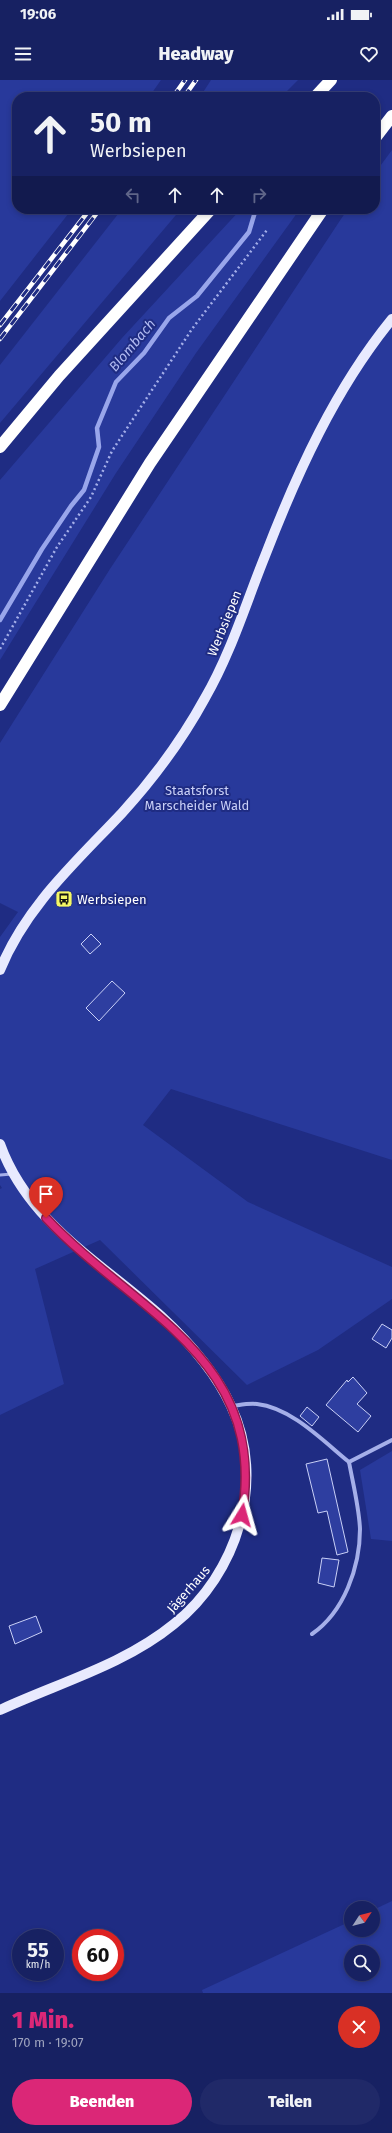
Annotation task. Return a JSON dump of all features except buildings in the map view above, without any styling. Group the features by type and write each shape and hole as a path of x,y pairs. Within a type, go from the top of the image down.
{"highway":[{"path":"320,92 331,80"},
{"path":"380,132 392,116"},
{"path":"0,447 59,376 206,214"},
{"path":"0,705 150,463 320,214"}],"main road":[{"name":"Werbsiepen","path":"0,970 21,928 41,900 160,768 206,697 229,650 282,512 308,455 352,377 392,320"},
{"path":"0,1144 14,1173 29,1196 55,1227 84,1254 159,1314 190,1345 210,1370 231,1406"},
{"name":"Jägerhaus","path":"0,1710 139,1648 183,1616 212,1584 231,1551 240,1527 245,1500 246,1470 244,1449 241,1432 231,1406"}],"street":[{"path":"231,1406 256,1404 284,1413 304,1426 349,1462 360,1528 359,1549 354,1569 337,1609 328,1622 312,1634"},
{"path":"349,1462 392,1440"}],"lane":[{"path":"0,1175 14,1173"}],"path":[{"path":"0,649 57,547 91,497 112,451 192,329 267,230"}],"green space":[{"path":"0,80 161,80 153,92 12,92 12,214 68,214 0,301"},
{"path":"211,80 298,80 286,92 203,92"},
{"name":"Staatsforst Marscheider Wald","path":"392,150 392,1160 171,1089 143,1125 248,1202 392,1267 392,1299 318,1350 247,1385 100,1240 35,1269 64,1384 0,1415 0,1189 2,1188 0,1185 0,937 18,912 0,903 0,743 110,569 344,214 380,214 380,166"},
{"path":"118,214 177,214 0,423 0,365"},
{"path":"236,214 296,214 196,353 116,473 0,660 0,480 122,338"},
{"path":"392,1451 392,1541 371,1539 360,1470"},
{"path":"392,1901 392,1993 203,1993 202,1990 344,1924 344,1937 380,1937 380,1907"}],"waterway":[{"name":"Blombach","path":"0,620 42,549 71,506 84,490 99,447 97,428 116,382 144,353 169,318 197,296 249,232 254,214"}],"railway":[{"path":"177,92 185,80"},
{"path":"188,92 196,80"},
{"path":"0,325 86,214"},
{"path":"0,339 96,214"}],"place":[{"name":"Werbsiepen","path":"64,899"}],"route":[{"path":"46,1218 79,1250 159,1314 190,1345 210,1370 231,1406 241,1432 246,1470 245,1500 242,1515"}]}
